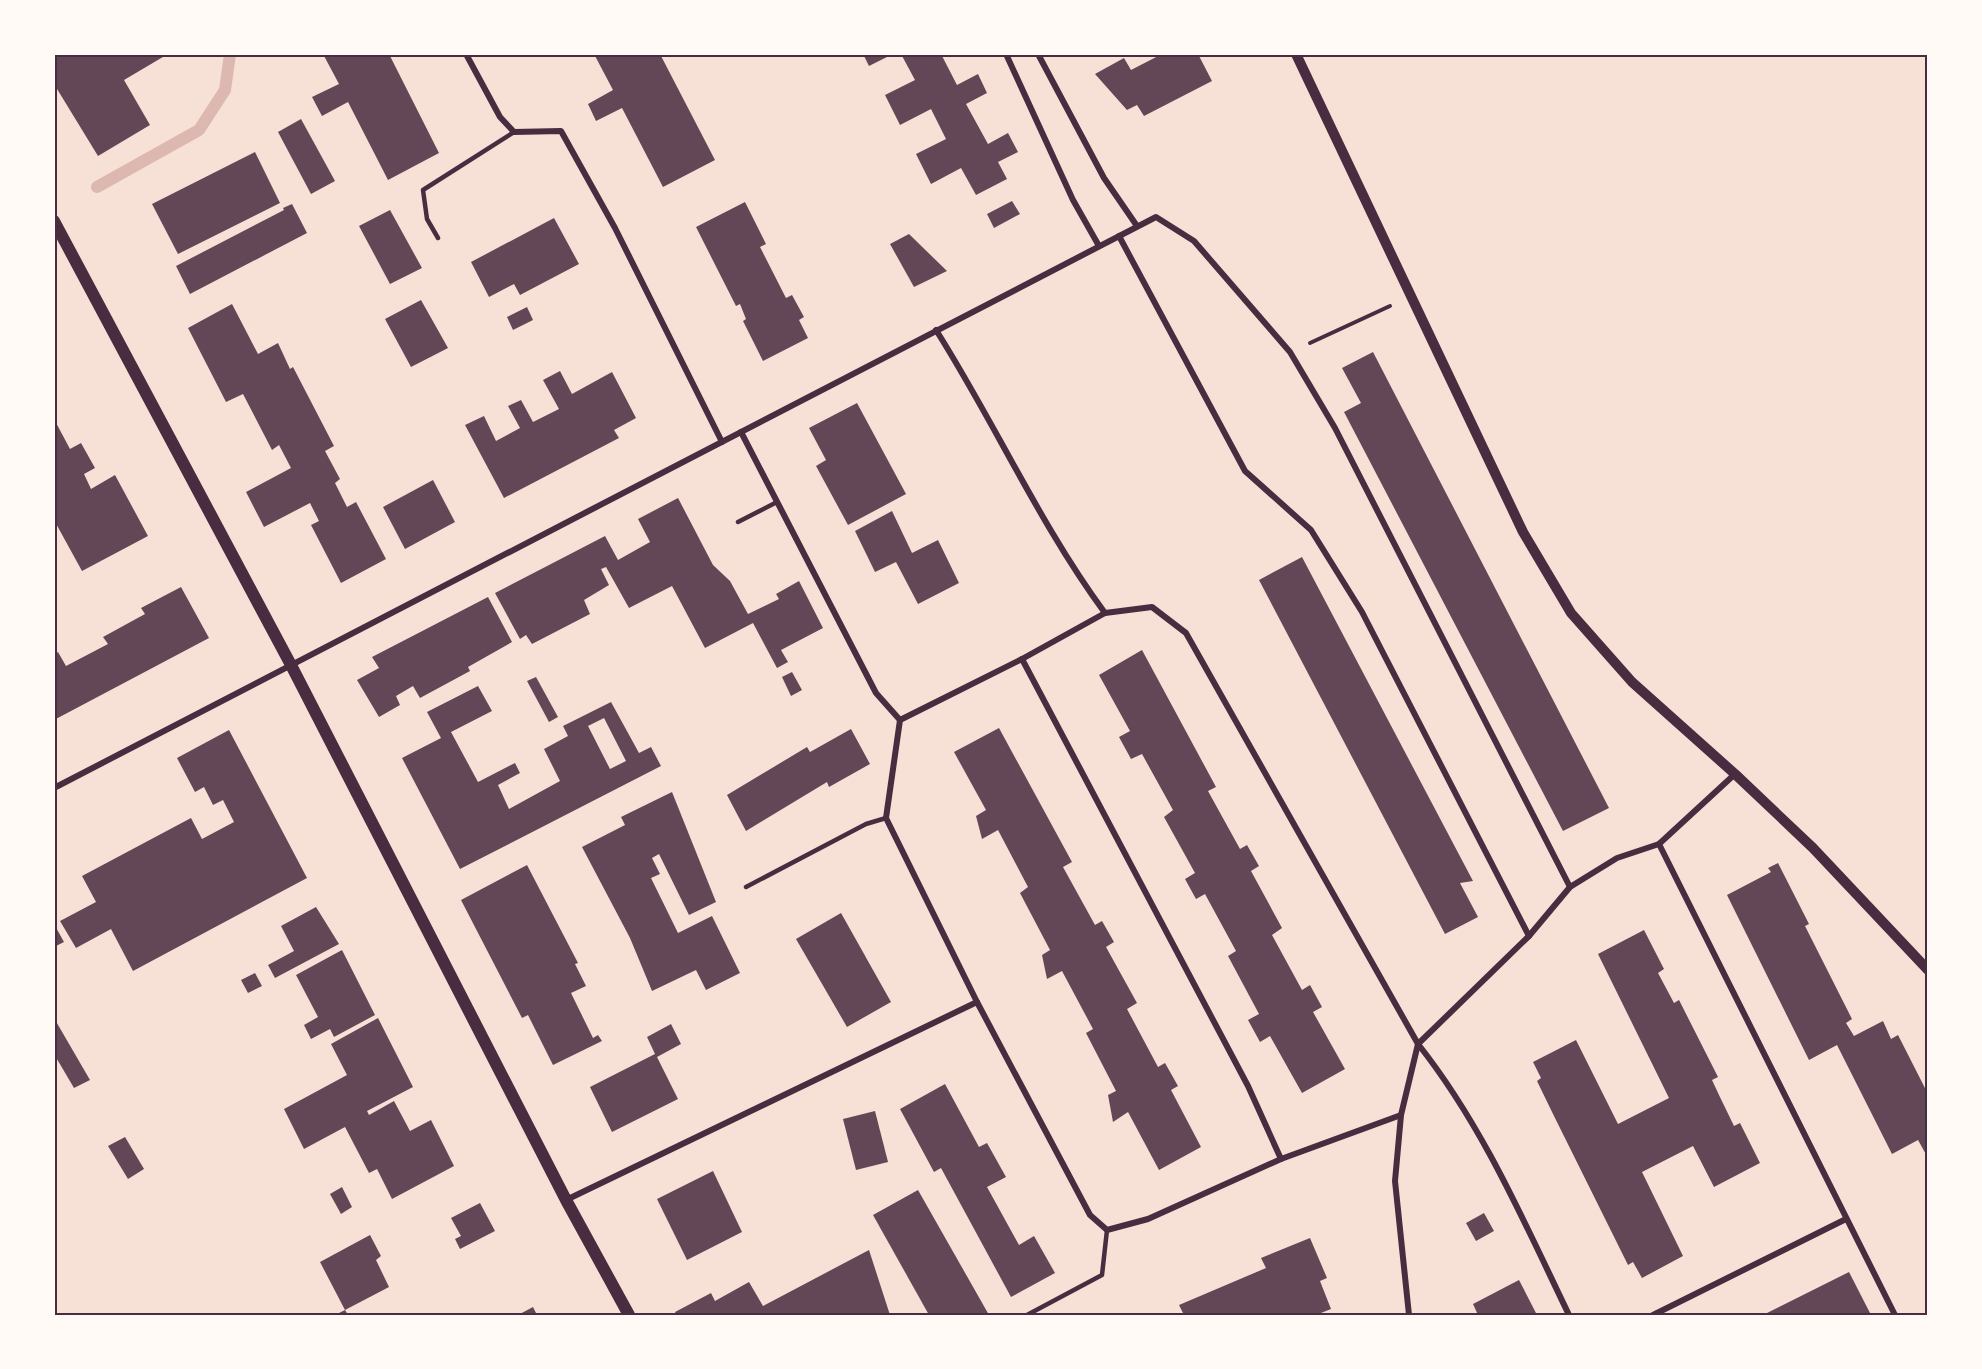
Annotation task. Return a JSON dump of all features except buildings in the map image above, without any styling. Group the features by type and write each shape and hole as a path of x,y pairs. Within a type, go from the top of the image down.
{"main road":[{"path":"54,221 291,665 566,1200 629,1315"}],"street":[{"path":"466,54 500,117 514,132 561,131 615,228 722,442"},
{"path":"1006,54 1073,200 1098,246"},
{"path":"1038,54 1104,178 1137,226"},
{"path":"1296,54 1523,532 1571,613 1632,682 1735,774 1813,848 1928,969"},
{"path":"54,788 1156,217 1194,241 1290,352 1335,428 1570,887"},
{"path":"1119,236 1245,471 1311,530 1362,612 1528,936"},
{"path":"936,330 1069,564 1105,613"},
{"path":"741,432 876,693 900,720 886,818 977,1002 1090,1215 1107,1230 1148,1218 1281,1159 1401,1115"},
{"path":"900,720 1022,659 1105,613 1152,607 1186,633 1418,1044 1448,1082 1489,1154 1569,1315"},
{"path":"1022,659 1248,1086 1281,1159"},
{"path":"1409,1315 1395,1181 1401,1115 1418,1044 1528,936 1570,887 1617,858 1659,844 1735,774"},
{"path":"1659,844 1895,1315"},
{"path":"566,1200 977,1002"},
{"path":"1653,1315 1846,1219"}],"lane":[{"path":"438,238 427,219 423,190 514,132"},
{"path":"738,522 777,502"},
{"path":"746,887 866,824 886,818"},
{"path":"1026,1315 1102,1275 1107,1230"}],"path":[{"path":"1290,352 1412,296"}],"waterway":[{"path":"97,187 199,130 225,90 230,54"}]}
